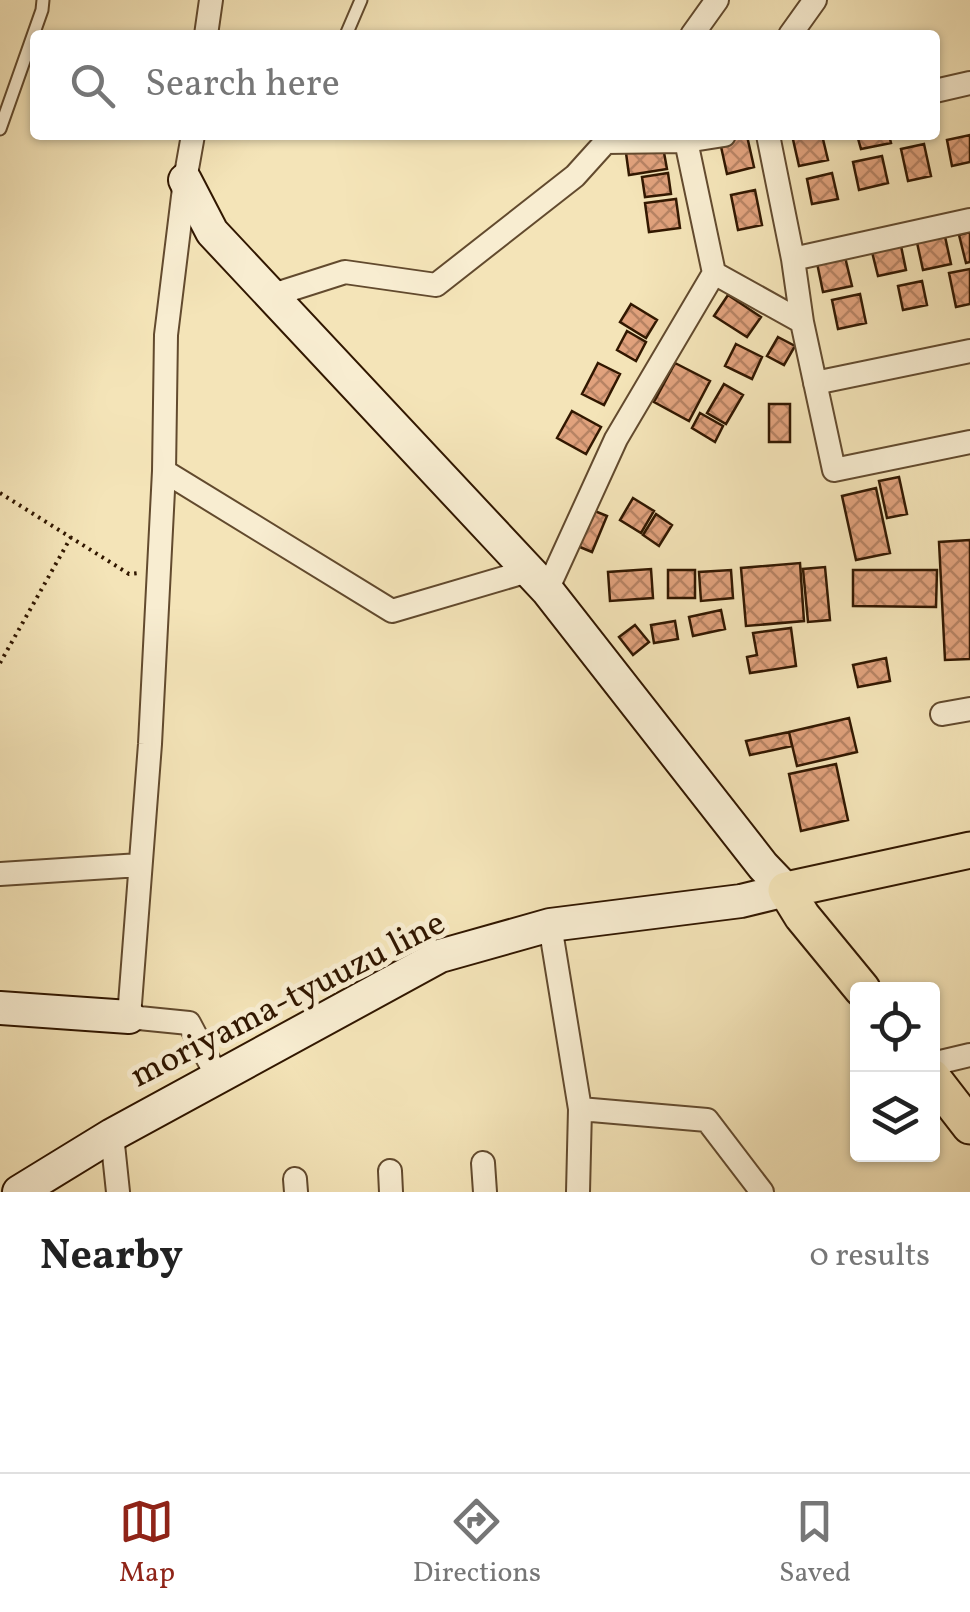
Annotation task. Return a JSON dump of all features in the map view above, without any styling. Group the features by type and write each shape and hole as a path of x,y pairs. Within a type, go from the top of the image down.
{"main road":[{"path":"856,982 786,890 970,850"},
{"path":"940,1087 970,1126"}],"street":[{"path":"207,30 211,0"},
{"path":"696,30 717,0"},
{"path":"794,30 815,0"},
{"path":"940,90 970,83"},
{"path":"130,1018 150,744 164,471 166,335 185,180 194,140"},
{"path":"273,295 344,272 436,285 575,176 607,140"},
{"path":"660,140 692,140"},
{"path":"769,140 834,470 970,442"},
{"path":"164,471 392,611 537,581 714,274 686,141"},
{"path":"185,180 212,232 537,581 786,890"},
{"path":"794,259 970,220"},
{"path":"714,274 802,322"},
{"path":"816,383 970,352"},
{"path":"942,714 970,709"},
{"path":"0,874 140,865"},
{"name":"moriyama-tyuuzu line","path":"17,1192 112,1134 440,956 550,925 741,902 786,890"},
{"path":"550,925 580,1109 578,1192"},
{"path":"0,1008 189,1023 217,1076"},
{"path":"940,1062 970,1055"},
{"path":"580,1109 707,1120 762,1192"},
{"path":"112,1134 118,1192"},
{"path":"483,1163 485,1192"},
{"path":"0,1190 17,1192"}],"lane":[{"path":"35,30 43,0"},
{"path":"348,30 361,0"},
{"path":"0,129 30,44"}],"path":[{"path":"0,493 129,574 158,572"},
{"path":"0,663 71,538"}],"building":[{"path":"970,135 970,162 952,166 947,140"},
{"path":"748,140 754,167 727,174 720,142"},
{"path":"793,140 823,140 828,160 799,166"},
{"path":"858,140 890,140 891,143 861,149"},
{"path":"924,144 931,176 908,181 901,149"},
{"path":"663,147 667,169 629,175 626,153"},
{"path":"882,156 888,183 859,190 853,162"},
{"path":"668,173 671,194 645,197 642,177"},
{"path":"832,173 838,199 812,204 807,179"},
{"path":"755,190 762,225 738,230 731,195"},
{"path":"676,199 680,228 649,232 645,203"},
{"path":"944,232 951,264 923,270 916,238"},
{"path":"970,232 970,262 966,263 959,235"},
{"path":"901,246 906,270 878,276 872,252"},
{"path":"845,257 852,286 823,292 817,263"},
{"path":"970,269 970,304 956,307 949,273"},
{"path":"922,281 927,305 903,310 898,286"},
{"path":"860,294 866,323 838,329 832,300"},
{"path":"728,295 761,317 747,337 714,316"},
{"path":"631,304 657,320 646,338 620,322"},
{"path":"627,331 646,342 636,361 617,350"},
{"path":"778,337 795,346 784,365 767,356"},
{"path":"736,344 762,357 752,379 725,366"},
{"path":"598,363 620,374 604,405 582,394"},
{"path":"675,363 710,381 689,421 654,402"},
{"path":"724,384 743,395 726,424 707,413"},
{"path":"769,404 790,404 790,442 769,442"},
{"path":"572,411 601,427 586,454 557,438"},
{"path":"700,413 723,426 715,442 692,428"},
{"path":"899,477 907,514 887,518 879,481"},
{"path":"876,488 890,553 856,560 842,496"},
{"path":"633,498 654,511 641,533 620,520"},
{"path":"590,509 607,516 592,552 575,545"},
{"path":"656,514 672,525 659,546 643,535"},
{"path":"970,540 970,659 945,660 939,542"},
{"path":"800,563 804,621 746,626 741,568"},
{"path":"825,567 830,620 808,622 803,569"},
{"path":"651,569 653,598 610,601 608,572"},
{"path":"668,570 695,570 695,598 668,598"},
{"path":"731,570 733,598 701,601 699,572"},
{"path":"853,570 937,570 936,607 853,606"},
{"path":"721,610 725,629 693,636 689,617"},
{"path":"675,621 678,639 654,643 651,625"},
{"path":"635,625 649,642 633,655 619,637"},
{"path":"791,628 796,666 750,673 747,657 757,655 753,633"},
{"path":"886,658 890,681 858,687 853,665"},
{"path":"849,718 857,752 797,766 789,732"},
{"path":"789,732 792,746 750,755 746,741"},
{"path":"836,764 848,820 801,831 789,774"}]}
